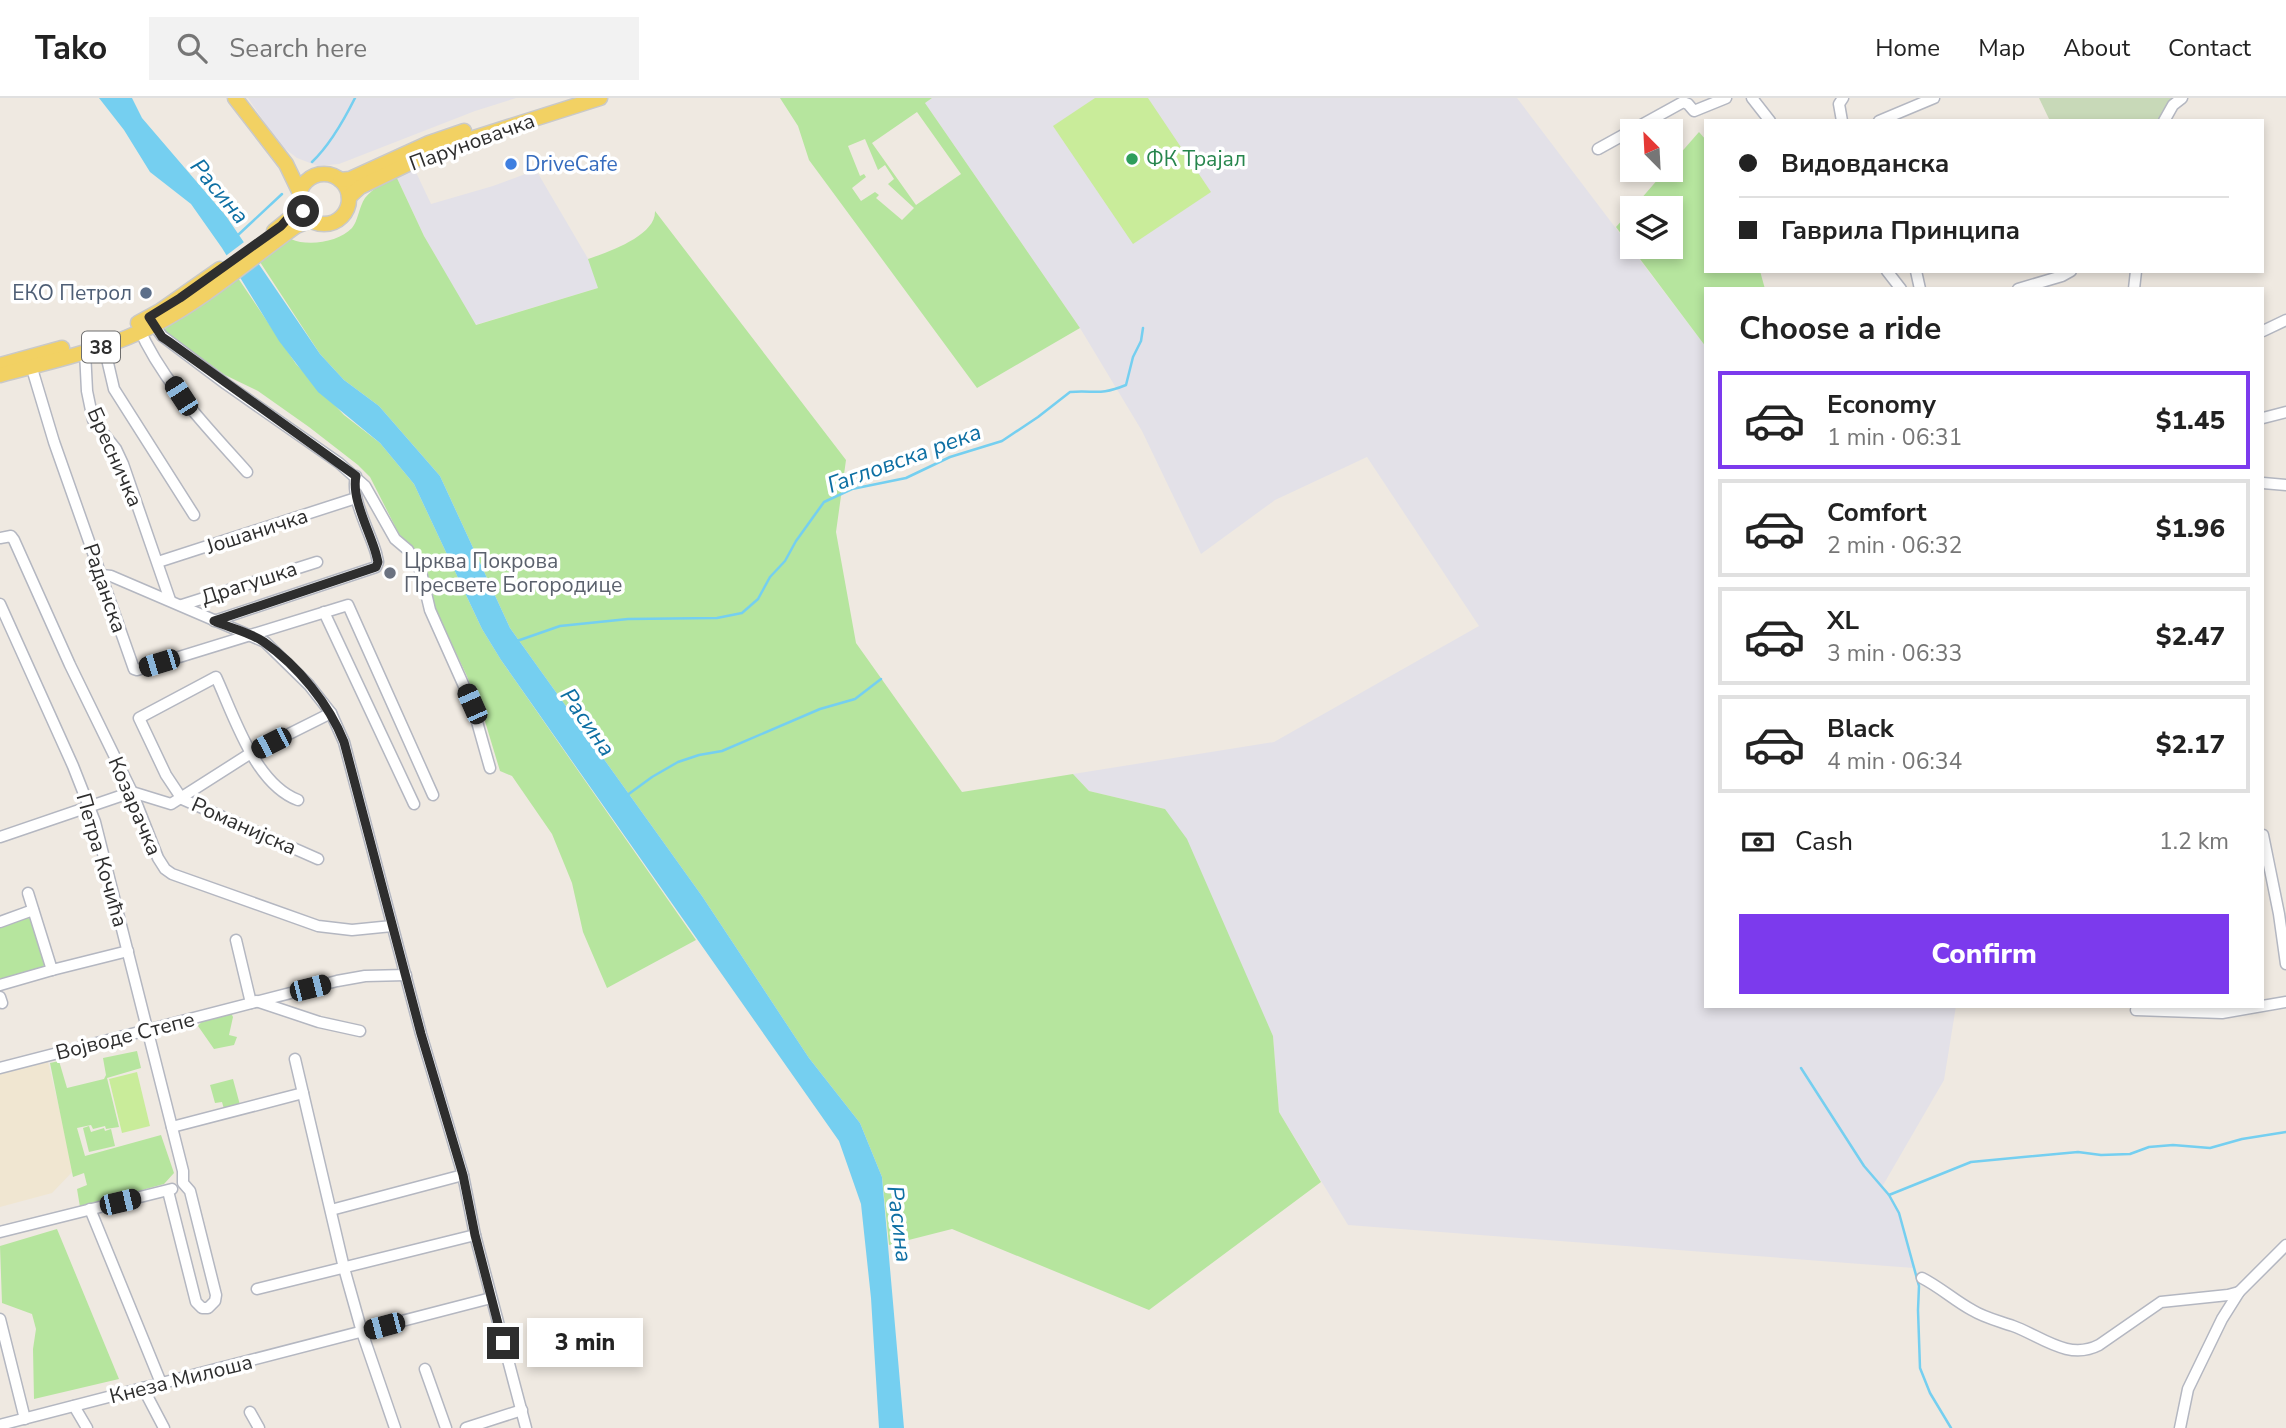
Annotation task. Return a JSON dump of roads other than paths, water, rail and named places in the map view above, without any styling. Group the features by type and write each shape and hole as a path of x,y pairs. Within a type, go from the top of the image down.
{"main road":[{"path":"235,98 286,164 311,220"},
{"name":"Паруновачка","path":"340,180 356,176 445,137 569,98"},
{"name":"Паруновачка","path":"349,197 360,187 439,149 600,98"},
{"path":"286,164 303,175 314,177 327,174 340,180 349,197"},
{"name":"38","path":"284,230 308,180 314,177"},
{"name":"38","path":"0,365 30,362 104,346 145,325 191,296 284,230 311,220 322,223 335,221 346,209 349,197"},
{"name":"38","path":"0,375 83,342 145,325"}],"street":[{"path":"1598,149 1683,102 1693,111 1726,98"},
{"path":"1752,98 1768,119"},
{"path":"1842,119 1839,104 1843,98"},
{"path":"1884,119 1934,98"},
{"path":"2166,118 2182,98"},
{"path":"1889,273 1899,287"},
{"path":"2025,287 2067,273"},
{"path":"2264,331 2286,320"},
{"path":"145,325 181,396 247,472"},
{"path":"145,325 356,476 374,499 395,539 408,551 421,572 430,610 472,704 490,768"},
{"path":"104,346 114,389 194,516"},
{"name":"Бресничка","path":"85,351 91,412 123,464 170,600"},
{"name":"Раданска","path":"30,362 54,442 133,666 137,670 348,605 433,795"},
{"path":"2264,418 2286,412"},
{"name":"Драгушка","path":"214,621 376,567 378,562 373,542 356,498 356,476"},
{"path":"2264,483 2286,485"},
{"name":"Јошаничка","path":"158,562 356,498"},
{"name":"Козарачка","path":"0,538 10,536 14,540 132,792 161,864 172,874 318,926 352,930 392,926"},
{"name":"Драгушка","path":"182,605 317,562"},
{"path":"102,575 111,576 170,600 264,642 293,668 331,713 344,742 392,926 463,1175 475,1235 526,1428"},
{"name":"Петра Кочића","path":"0,604 5,627 90,807 183,1171 183,1183 190,1191 216,1295 215,1301 208,1308 202,1308 196,1302 168,1191"},
{"path":"324,612 414,804"},
{"path":"298,800 277,789 251,753 216,677 139,718 166,775 182,799 251,753 331,713"},
{"path":"1,833 132,792"},
{"name":"Романијска","path":"132,792 165,804 182,799 318,859"},
{"path":"2264,840 2286,964"},
{"path":"28,893 52,970"},
{"path":"0,922 33,910"},
{"path":"236,940 253,1002 360,1031"},
{"path":"0,985 128,951"},
{"name":"Војводе Степе","path":"0,1068 351,978 406,975"},
{"path":"2264,1006 2286,1002"},
{"path":"2136,1010 2222,1013 2251,1008"},
{"path":"295,1059 344,1268 362,1332 395,1428"},
{"path":"172,1127 303,1093"},
{"path":"331,1210 463,1175"},
{"path":"0,1232 168,1191 183,1183"},
{"path":"90,1209 162,1384"},
{"path":"257,1289 475,1235"},
{"path":"2180,1428 2188,1389 2222,1319 2239,1292 2286,1245"},
{"path":"1922,1278 1980,1314 2072,1350 2092,1349 2161,1302 2239,1292"},
{"name":"Кнеза Милоша","path":"0,1425 491,1298"},
{"path":"0,1319 25,1419"},
{"path":"425,1369 446,1428"},
{"path":"143,1388 164,1428"},
{"path":"74,1406 87,1428"},
{"path":"466,1428 522,1410"},
{"path":"250,1412 259,1428"}],"water":[{"path":"99,98 132,98 142,118 226,216 320,354 344,380 379,406 440,476 510,628 702,896 809,1058 860,1123 882,1177 904,1428 879,1428 871,1298 861,1204 839,1141 501,660 482,629 414,484 380,443 318,392 279,341 222,248 191,204 150,172 124,130"}],"waterway":[{"path":"312,162 331,140 355,98"},
{"name":"Расина","path":"238,235 282,194"},
{"name":"Гагловска река","path":"517,641 560,626 628,619 717,618 742,613 758,599 770,577 785,561 824,502 852,489 906,478 950,457 1002,441 1070,392 1103,392 1126,385 1143,328"},
{"path":"626,796 678,762 722,751 820,709 855,699 881,679"},
{"path":"1801,1068 1864,1166 1889,1195 1899,1213 1919,1286 1920,1368 1930,1393 1951,1428"},
{"path":"1889,1195 1971,1162 2078,1152 2101,1155 2130,1154 2149,1147 2173,1145 2210,1148 2242,1139 2286,1132"}],"place":[{"name":"ФК Трајал","path":"1132,159"},
{"name":"DriveCafe","path":"511,164"},
{"name":"ЕКО Петрол","path":"146,293"},
{"name":"Црква Покрова Пресвете Богородице","path":"390,573"}]}
